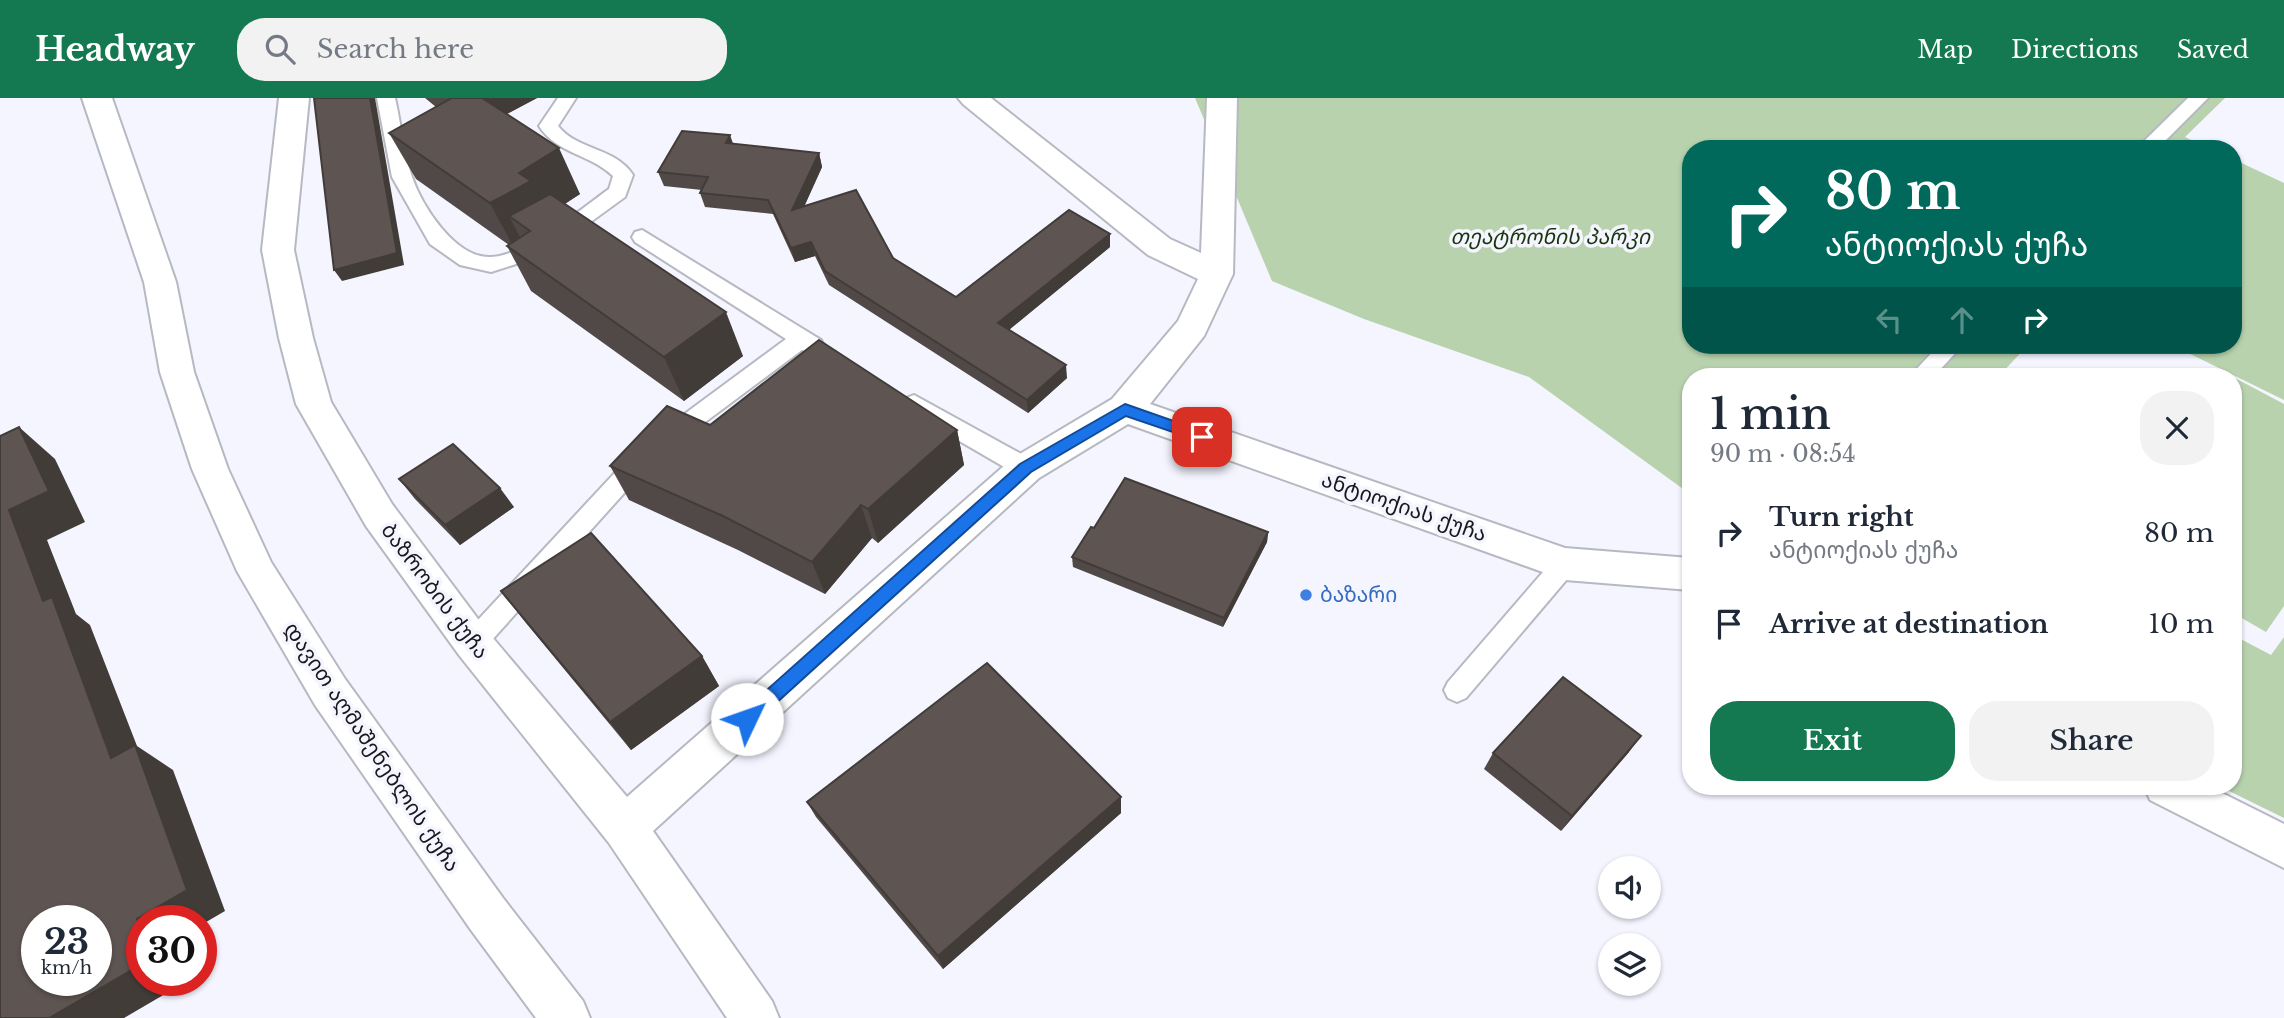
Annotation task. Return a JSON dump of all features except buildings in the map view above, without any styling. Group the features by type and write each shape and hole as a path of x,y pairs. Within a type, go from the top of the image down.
{"street":[{"name":"დავით აღმაშენებლის ქუჩა","path":"97,98 159,282 181,384 210,469 256,571 330,692 487,914 566,1018"},
{"name":"ბაზრობის ქუჩა","path":"294,98 278,250 296,338 314,404 379,515 473,643 625,828 755,1018"},
{"path":"973,98 1159,247 1217,274"},
{"path":"625,828 1026,468 1125,409 1192,327 1217,274 1222,98"},
{"name":"ანტიოქიას ქუჩა","path":"1125,409 1565,564 1682,573"},
{"path":"2183,795 2284,847"}],"lane":[{"path":"386,98 402,177 437,239 467,260 491,265 528,253 552,240 618,192 623,175 606,160 574,149 555,138 548,126 566,98"},
{"path":"2155,140 2199,98"},
{"path":"642,237 836,359"},
{"path":"473,643 645,455 801,338"},
{"path":"1929,368 1943,354"},
{"path":"895,393 1026,468"},
{"path":"1457,690 1565,564"}],"green space":[{"name":"თეატრონის პარკი","path":"1195,98 2225,98 2185,137 2191,140 1682,140 1682,354 2020,354 2006,368 1682,368 1682,488 1529,377 1364,319 1272,281"},
{"path":"2242,163 2284,183 2284,400 2242,379 2242,368 2219,368 2190,354 2242,354"},
{"path":"2242,382 2284,404 2284,606 2266,632 2242,618"},
{"path":"2284,637 2284,818 2237,795 2242,795 2242,640 2271,655"}],"place":[{"name":"ბაზარი","path":"1306,595"}],"route":[{"path":"747,719 1026,468 1125,409 1202,437"}]}
